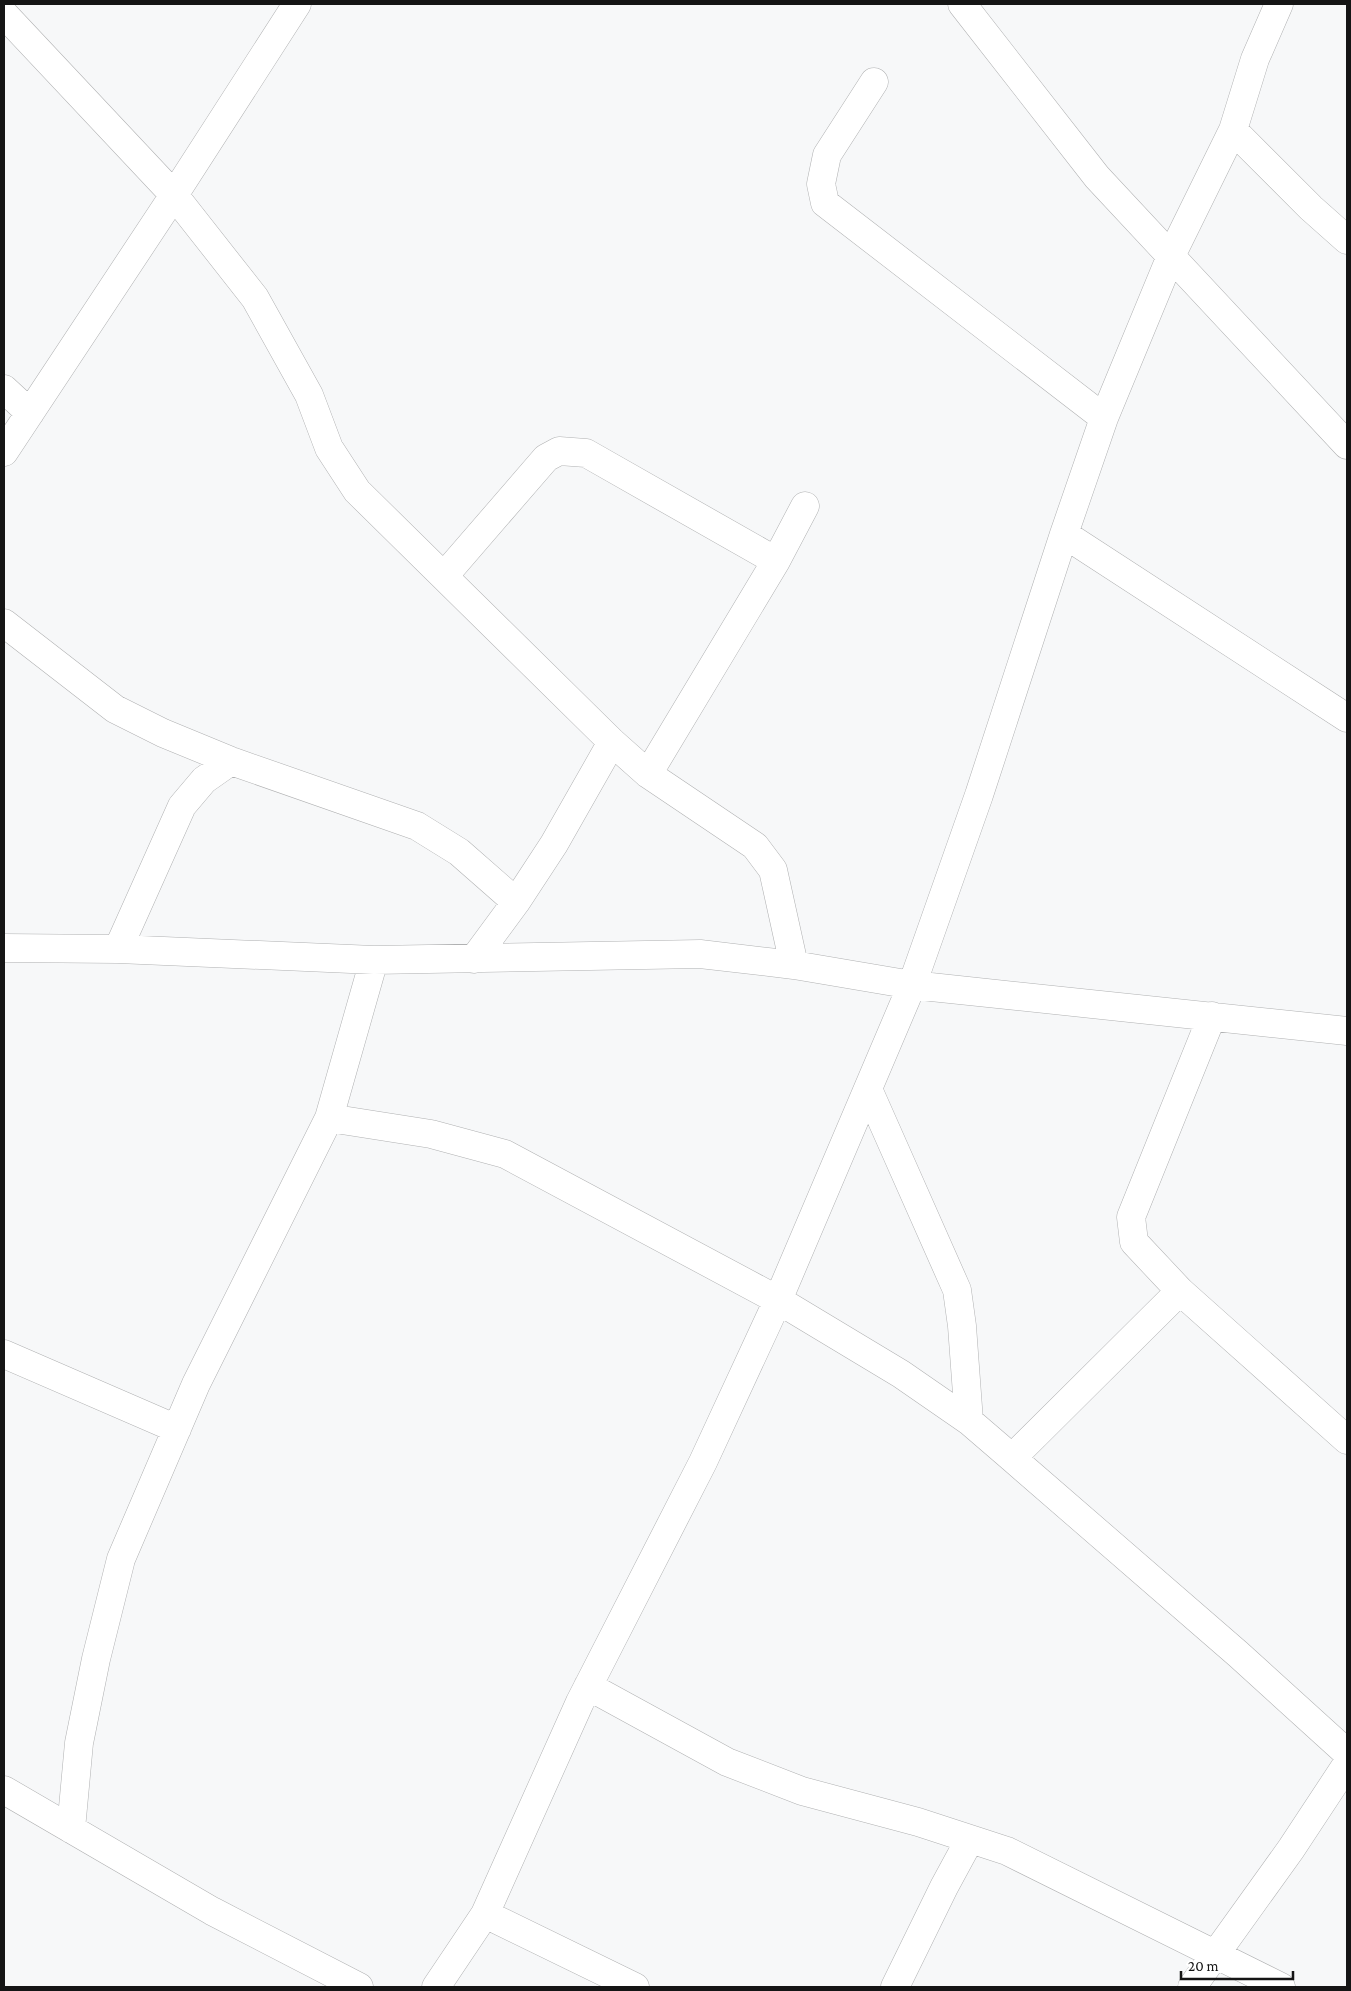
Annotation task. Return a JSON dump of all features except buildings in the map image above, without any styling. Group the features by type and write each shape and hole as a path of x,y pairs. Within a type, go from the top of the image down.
{"street":[{"path":"4,452 174,195 297,4"},
{"path":"962,4 1097,177 1347,445"},
{"path":"436,1987 485,1914 588,1686 703,1462 778,1300 868,1089 912,985 979,795 1104,418 1171,256 1233,130 1255,59 1279,4"},
{"path":"4,14 174,195 254,298 309,395 329,448 357,491 612,742 648,774 755,846 773,870 794,965"},
{"path":"874,82 827,155 821,184 825,203 1104,418"},
{"path":"1233,130 1311,208 1347,240"},
{"path":"4,389 30,413"},
{"path":"444,576 546,458 559,452 586,453 776,561"},
{"path":"648,774 776,561 805,506"},
{"path":"1064,534 1347,718"},
{"path":"4,623 115,709 163,733 231,761 417,826 459,852 516,902"},
{"path":"474,959 516,902 554,844 612,742"},
{"path":"118,949 182,806 204,780 231,761"},
{"path":"4,948 118,949 374,960 700,954 794,965 912,985 1347,1031"},
{"path":"70,1829 79,1743 96,1659 122,1559 196,1384 329,1118 374,960"},
{"path":"1212,1016 1131,1217 1134,1242 1180,1291 1347,1440"},
{"path":"868,1089 957,1290 962,1326 969,1421"},
{"path":"329,1118 431,1134 505,1154 778,1300 901,1374 969,1421 1238,1654 1347,1753"},
{"path":"1012,1458 1180,1291"},
{"path":"4,1354 177,1429"},
{"path":"588,1686 727,1762 802,1791 918,1822 1007,1852 1281,1987"},
{"path":"1192,1987 1291,1849 1347,1764"},
{"path":"4,1790 212,1912 359,1987"},
{"path":"895,1987 970,1839"},
{"path":"485,1914 635,1987"}]}
